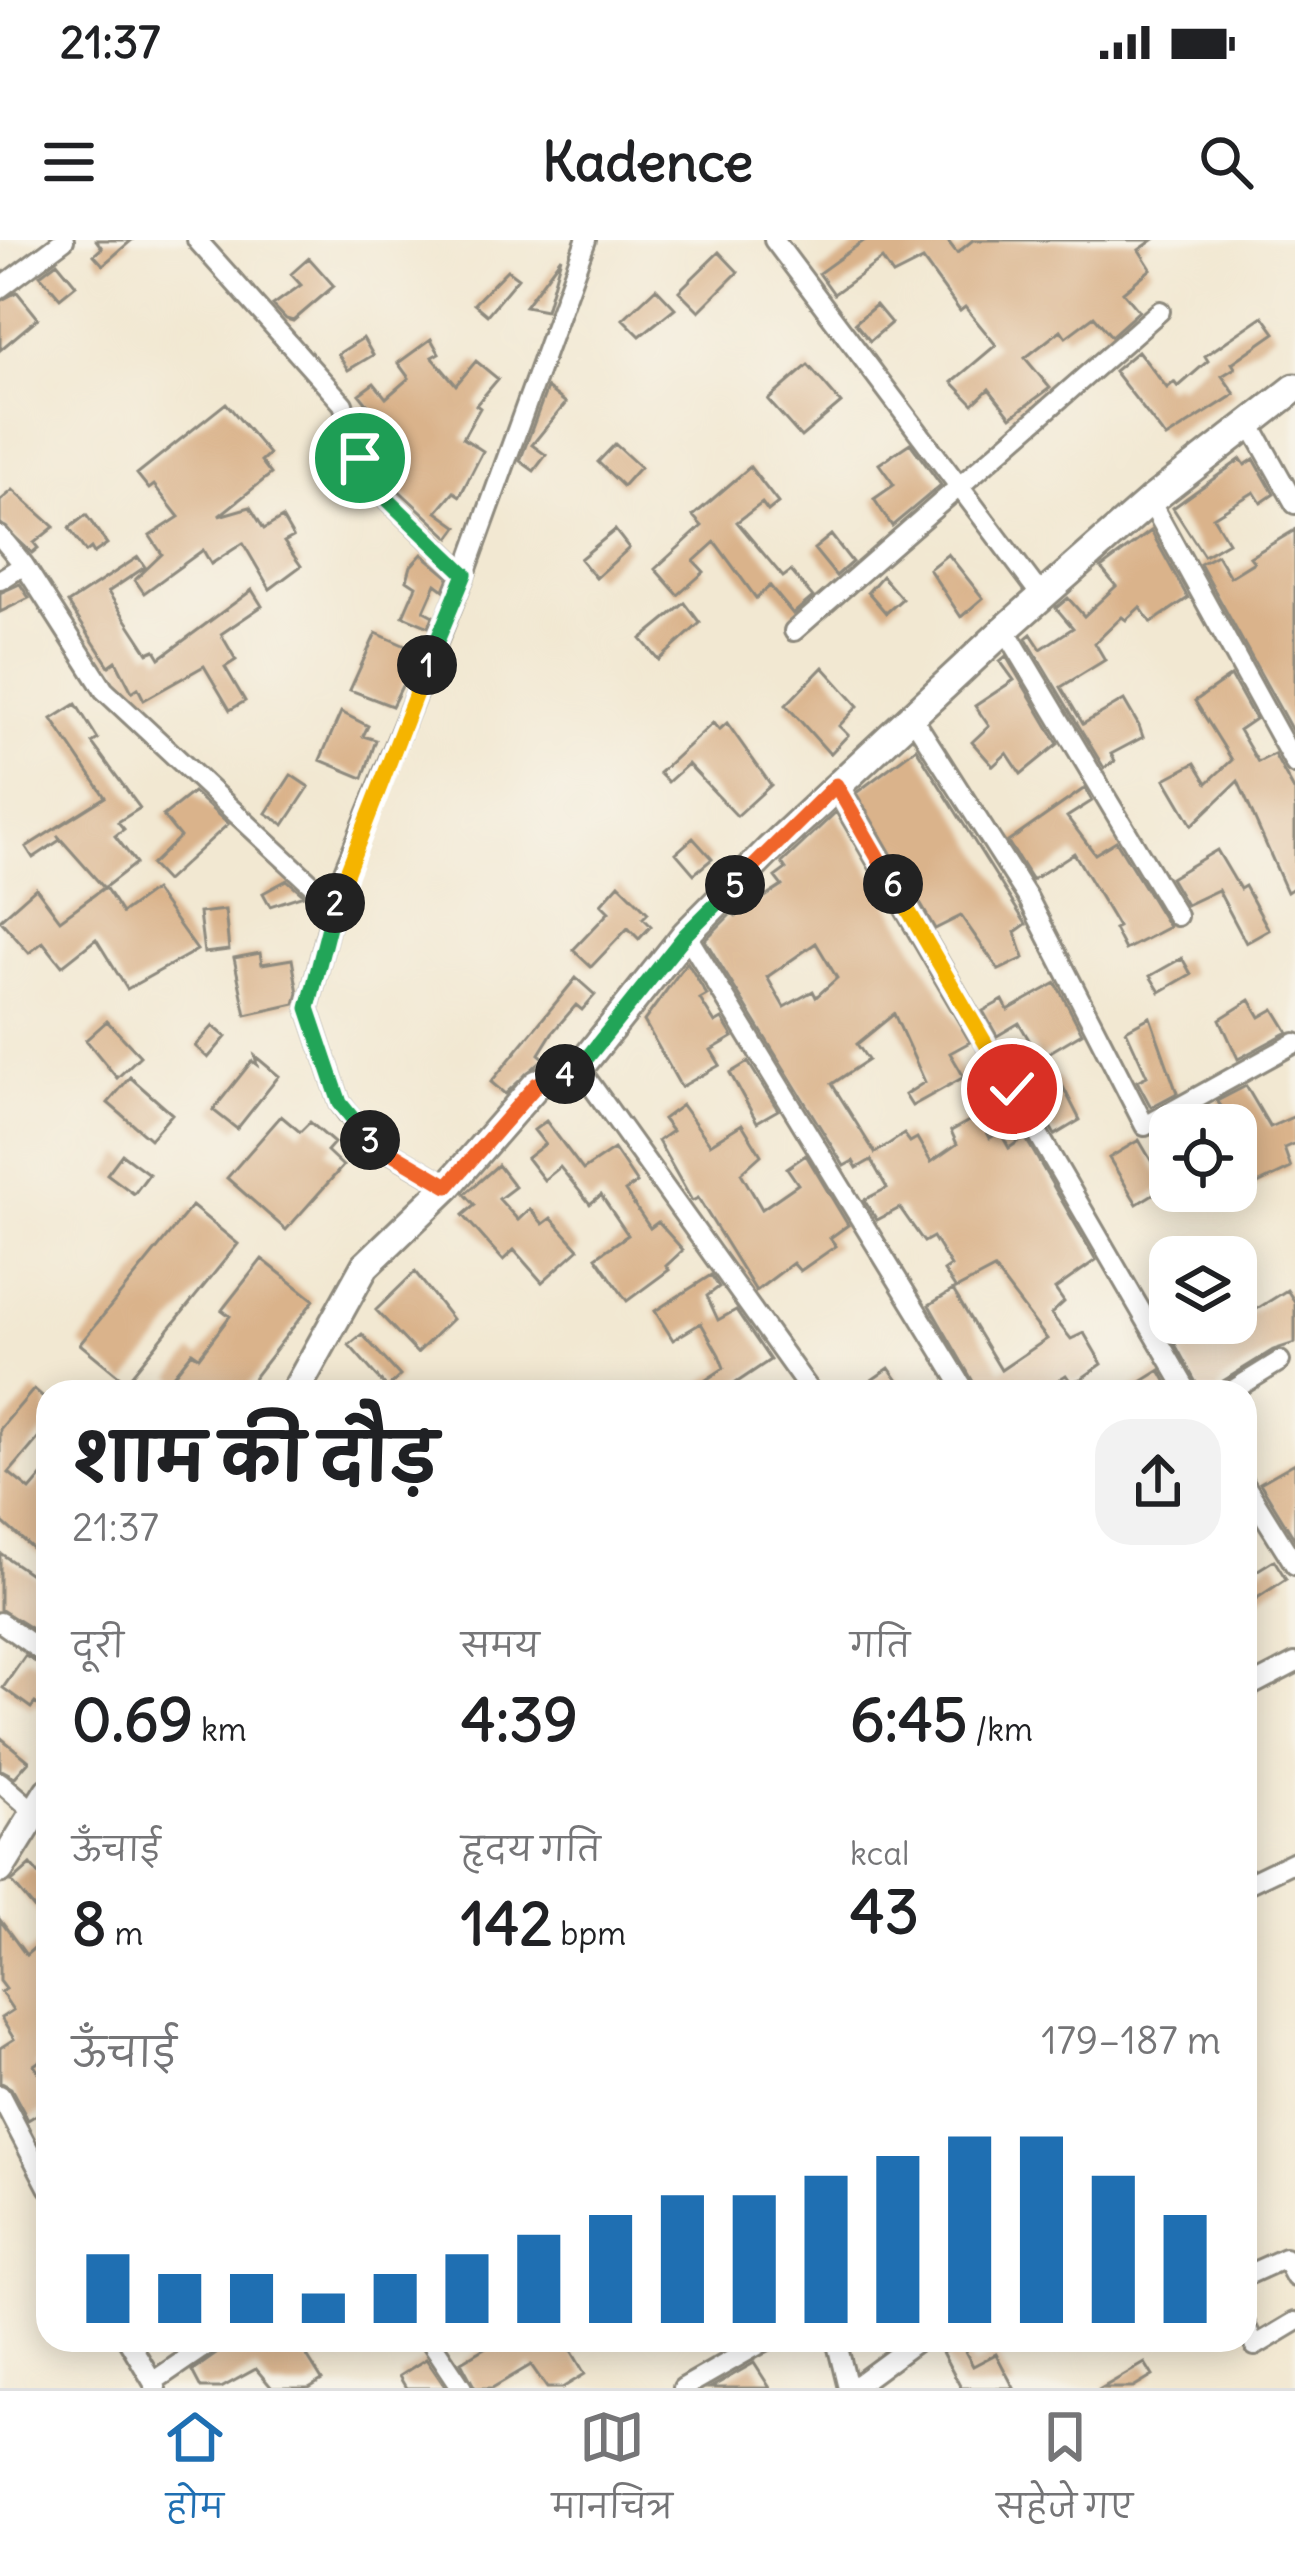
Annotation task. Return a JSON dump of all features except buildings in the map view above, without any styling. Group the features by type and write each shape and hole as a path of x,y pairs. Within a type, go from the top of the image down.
{"street":[{"path":"0,288 64,240"},
{"path":"196,240 343,404 360,458 381,493 465,574"},
{"path":"448,1186 366,1138 340,1103 308,1008 334,905 465,574 586,240"},
{"path":"774,240 962,484 1043,598"},
{"path":"794,631 1160,311"},
{"path":"302,1380 365,1266 448,1186 537,1084 579,1068 686,934 836,785 1005,628 1150,501 1248,420 1295,388"},
{"path":"1248,420 1295,504"},
{"path":"1150,501 1295,764"},
{"path":"0,536 24,565 104,690 334,905"},
{"path":"0,580 24,565"},
{"path":"1005,628 1177,916"},
{"path":"913,718 1028,898 1145,1126 1295,1043"},
{"path":"836,785 1181,1380"},
{"path":"686,934 960,1380"},
{"path":"579,1068 804,1380"},
{"path":"1249,1380 1280,1361"},
{"path":"1257,1504 1295,1565"},
{"path":"0,1622 36,1648"},
{"path":"1257,1683 1295,1663"},
{"path":"0,1782 36,1799"},
{"path":"0,1869 36,1812"},
{"path":"1257,1880 1295,1862"},
{"path":"0,2095 36,2164"},
{"path":"1257,2271 1285,2258 1295,2277"},
{"path":"1257,2345 1295,2322"},
{"path":"135,2352 155,2384 198,2352"},
{"path":"438,2352 462,2388"},
{"path":"683,2388 745,2352"},
{"path":"840,2352 851,2388 901,2352"}],"route":[{"path":"360,458 381,493 465,574 341,878 308,1008 340,1103 366,1138 448,1186 537,1084 579,1068 686,934 836,785 1012,1089"}]}
